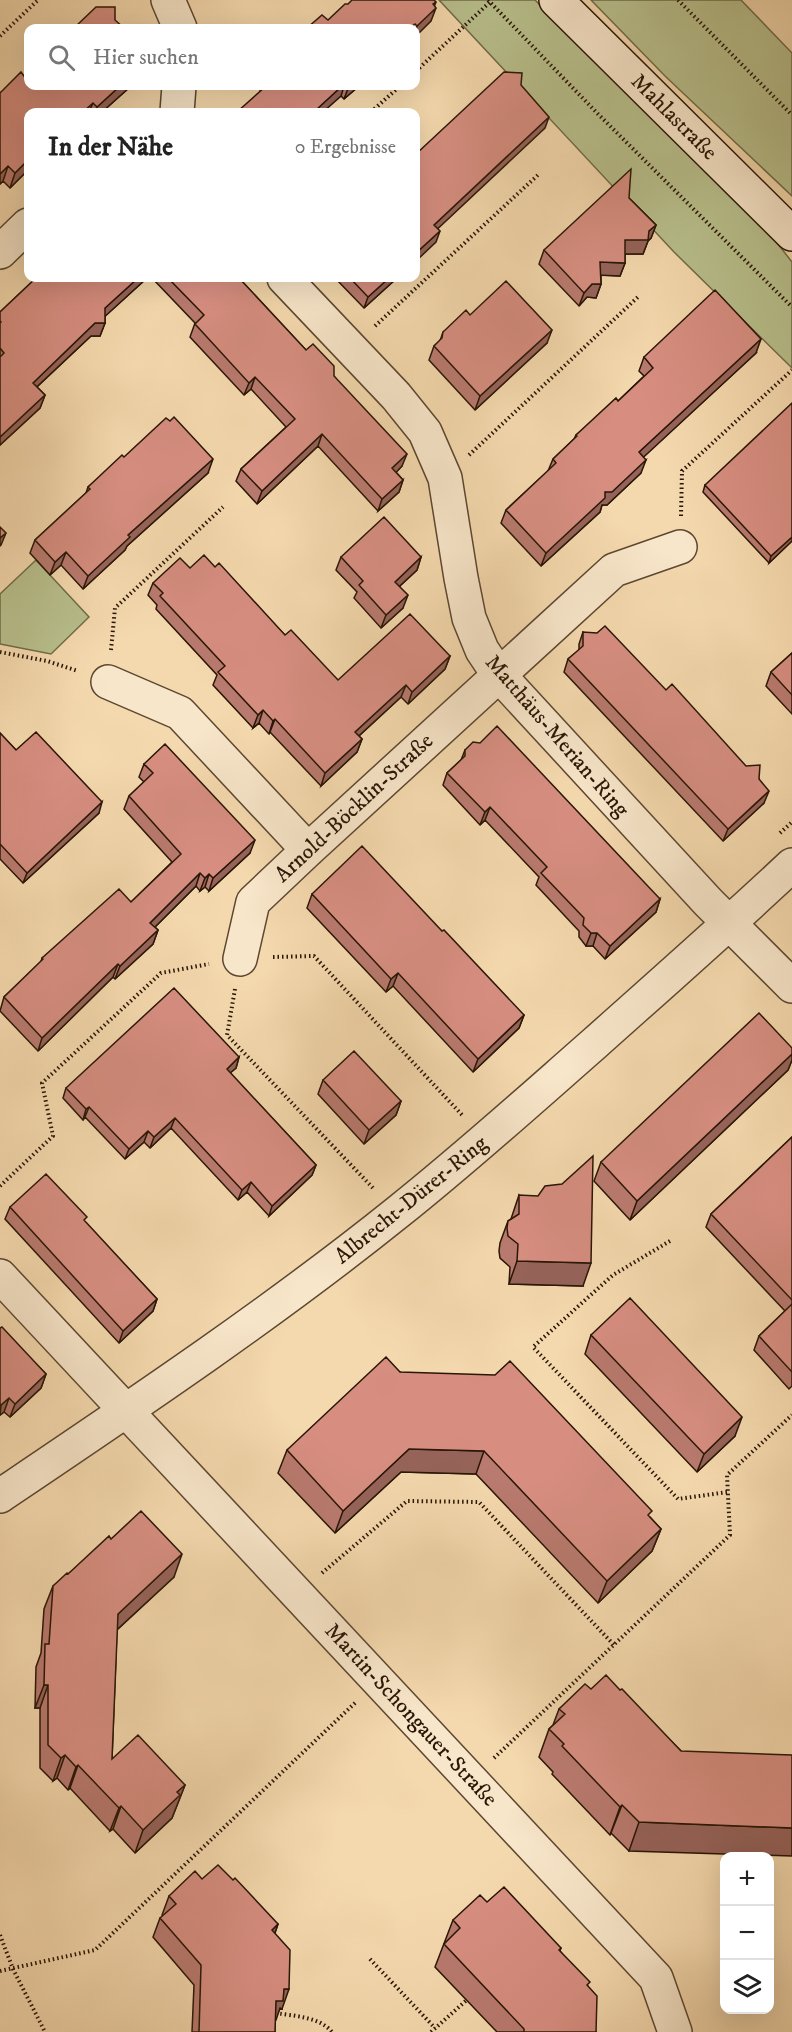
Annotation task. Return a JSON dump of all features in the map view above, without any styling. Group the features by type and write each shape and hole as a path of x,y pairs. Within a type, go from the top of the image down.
{"street":[{"path":"168,0 178,24"},
{"name":"Mahlastraße","path":"556,0 792,234"},
{"path":"177,108 179,90"},
{"path":"0,252 24,229"},
{"name":"Matthäus-Merian-Ring","path":"288,282 396,396 425,432 445,478 461,578 470,618 482,650 498,674 729,924 792,986"},
{"name":"Arnold-Böcklin-Straße","path":"240,958 253,902 308,850 614,570 680,547"},
{"path":"108,682 180,713 308,850"},
{"name":"Albrecht-Dürer-Ring","path":"0,1496 126,1412 274,1308 397,1213 486,1140 792,865"},
{"path":"0,1276 126,1412"},
{"name":"Martin-Schongauer-Straße","path":"126,1412 656,1978 675,2032"}],"path":[{"path":"0,36 38,0"},
{"path":"678,0 792,115"},
{"path":"420,67 489,1 598,114 792,307"},
{"path":"375,108 396,90"},
{"path":"351,350 539,174"},
{"path":"445,478 638,297"},
{"path":"680,547 682,471 792,370"},
{"path":"0,652 47,661 108,682 115,608 223,507"},
{"path":"775,838 792,822"},
{"path":"0,1186 53,1136 42,1083 161,973 240,958 314,956 466,1118"},
{"path":"240,958 227,1035 375,1191"},
{"path":"670,1241 613,1275 533,1347 678,1498 728,1492"},
{"path":"472,1779 730,1535 728,1475 792,1415"},
{"path":"297,1595 406,1501 479,1502 614,1645"},
{"path":"0,1971 95,1950 378,1681"},
{"path":"0,1935 13,1968 45,2032"},
{"path":"370,1959 433,2030 472,1994"},
{"path":"276,2013 307,2018 328,2026 332,2032"}],"green space":[{"path":"439,0 535,0 763,225 792,262 792,368 674,252"},
{"path":"591,0 741,0 792,53 792,196 665,76"},
{"path":"36,560 89,617 51,654 0,644 0,594"}],"building":[{"path":"352,0 434,0 436,2 433,4 436,8 419,24 312,24 322,15 328,20 345,4"},
{"path":"96,7 115,7 115,20 120,24 78,24"},
{"path":"21,72 24,76 24,90 116,90 97,107 93,103 87,108 24,108 24,164 15,173 8,166 0,174 0,93"},
{"path":"504,72 522,73 521,85 549,117 434,225 440,231 420,249 420,150"},
{"path":"262,90 338,90 318,108 241,108"},
{"path":"631,169 629,198 656,225 649,231 648,240 625,240 625,263 600,262 601,284 592,284 584,293 544,250"},
{"path":"506,281 552,330 480,396 434,346 442,338 443,332 466,310 470,315"},
{"path":"32,282 134,282 105,308 105,323 95,323 33,383 45,395 0,437 0,357 4,353 0,348 0,312"},
{"path":"172,282 243,282 306,350 313,344 334,366 334,376 407,454 392,468 403,480 382,499 322,434 262,491 241,469 295,419 255,377 249,383 195,324 204,315"},
{"path":"354,282 385,282 368,297"},
{"path":"715,290 761,339 639,452 646,460 612,492 605,492 605,498 546,553 506,510 556,463 553,459 576,435 616,398 618,401 653,368 644,357"},
{"path":"792,403 792,537 771,556 705,485"},
{"path":"174,417 213,459 128,535 130,537 88,576 66,552 55,562 35,540 90,489 88,487 122,455 124,457 166,418 170,421"},
{"path":"384,517 421,557 395,582 408,595 386,615 359,585 363,581 341,557"},
{"path":"0,527 6,533 0,538"},
{"path":"204,555 215,567 219,563 285,635 291,630 338,680 410,614 450,656 412,692 406,685 355,732 362,739 325,773 275,719 273,721 263,710 258,715 218,672 225,666 160,596 163,593 153,583 180,558 190,568"},
{"path":"605,626 666,690 672,684 746,766 760,765 759,779 769,791 728,829 568,659 583,646 583,632 597,633"},
{"path":"792,653 792,695 771,672"},
{"path":"497,726 660,899 610,946 597,933 591,933 583,925 584,918 541,873 547,867 490,807 485,812 447,773 465,756 465,750 473,742 480,743"},
{"path":"36,732 102,802 27,873 0,844 0,733 16,750"},
{"path":"165,744 255,840 213,878 209,874 205,878 200,873 150,923 158,930 120,966 118,964 42,1038 4,997 42,958 119,889 131,902 181,854 129,796 153,773 144,764"},
{"path":"362,846 524,1015 478,1059 398,973 391,979 312,894"},
{"path":"174,988 239,1057 227,1069 316,1165 272,1206 251,1182 242,1190 175,1118 154,1137 148,1131 129,1149 89,1107 86,1109 66,1088"},
{"path":"759,1013 792,1048 792,1054 637,1201 601,1162"},
{"path":"354,1051 401,1101 369,1130 323,1080"},
{"path":"792,1137 792,1300 711,1214"},
{"path":"593,1156 591,1263 517,1261 518,1244 508,1236 507,1228 508,1221 519,1214 519,1195 538,1196 545,1186 562,1184"},
{"path":"46,1174 87,1217 84,1220 157,1299 123,1331 10,1207"},
{"path":"630,1298 742,1417 704,1454 591,1335"},
{"path":"792,1304 792,1372 759,1336"},
{"path":"2,1327 46,1374 15,1404 9,1398 0,1404 0,1328"},
{"path":"386,1357 400,1372 495,1375 510,1361 652,1511 648,1515 661,1529 607,1581 484,1451 409,1449 343,1511 287,1450"},
{"path":"141,1511 182,1554 118,1614 112,1759 138,1735 185,1785 177,1792 180,1795 143,1830 78,1765 76,1767 65,1755 61,1758 48,1745 48,1685 44,1685 45,1644 49,1644 53,1586 109,1536 111,1539"},
{"path":"606,1675 681,1751 792,1755 792,1828 639,1822 622,1805 620,1807 562,1746 564,1744 549,1729 565,1714 559,1709 585,1684 591,1689"},
{"path":"218,1865 233,1880 235,1878 278,1924 272,1930 290,1950 289,1989 284,1989 283,2001 276,2001 275,2032 199,2032 201,1965 160,1918 176,1904 169,1896 195,1871 202,1879"},
{"path":"504,1887 590,1982 587,1985 597,1996 596,2032 524,2032 524,2029 444,1944 460,1928 453,1920 480,1895 487,1902"}]}
